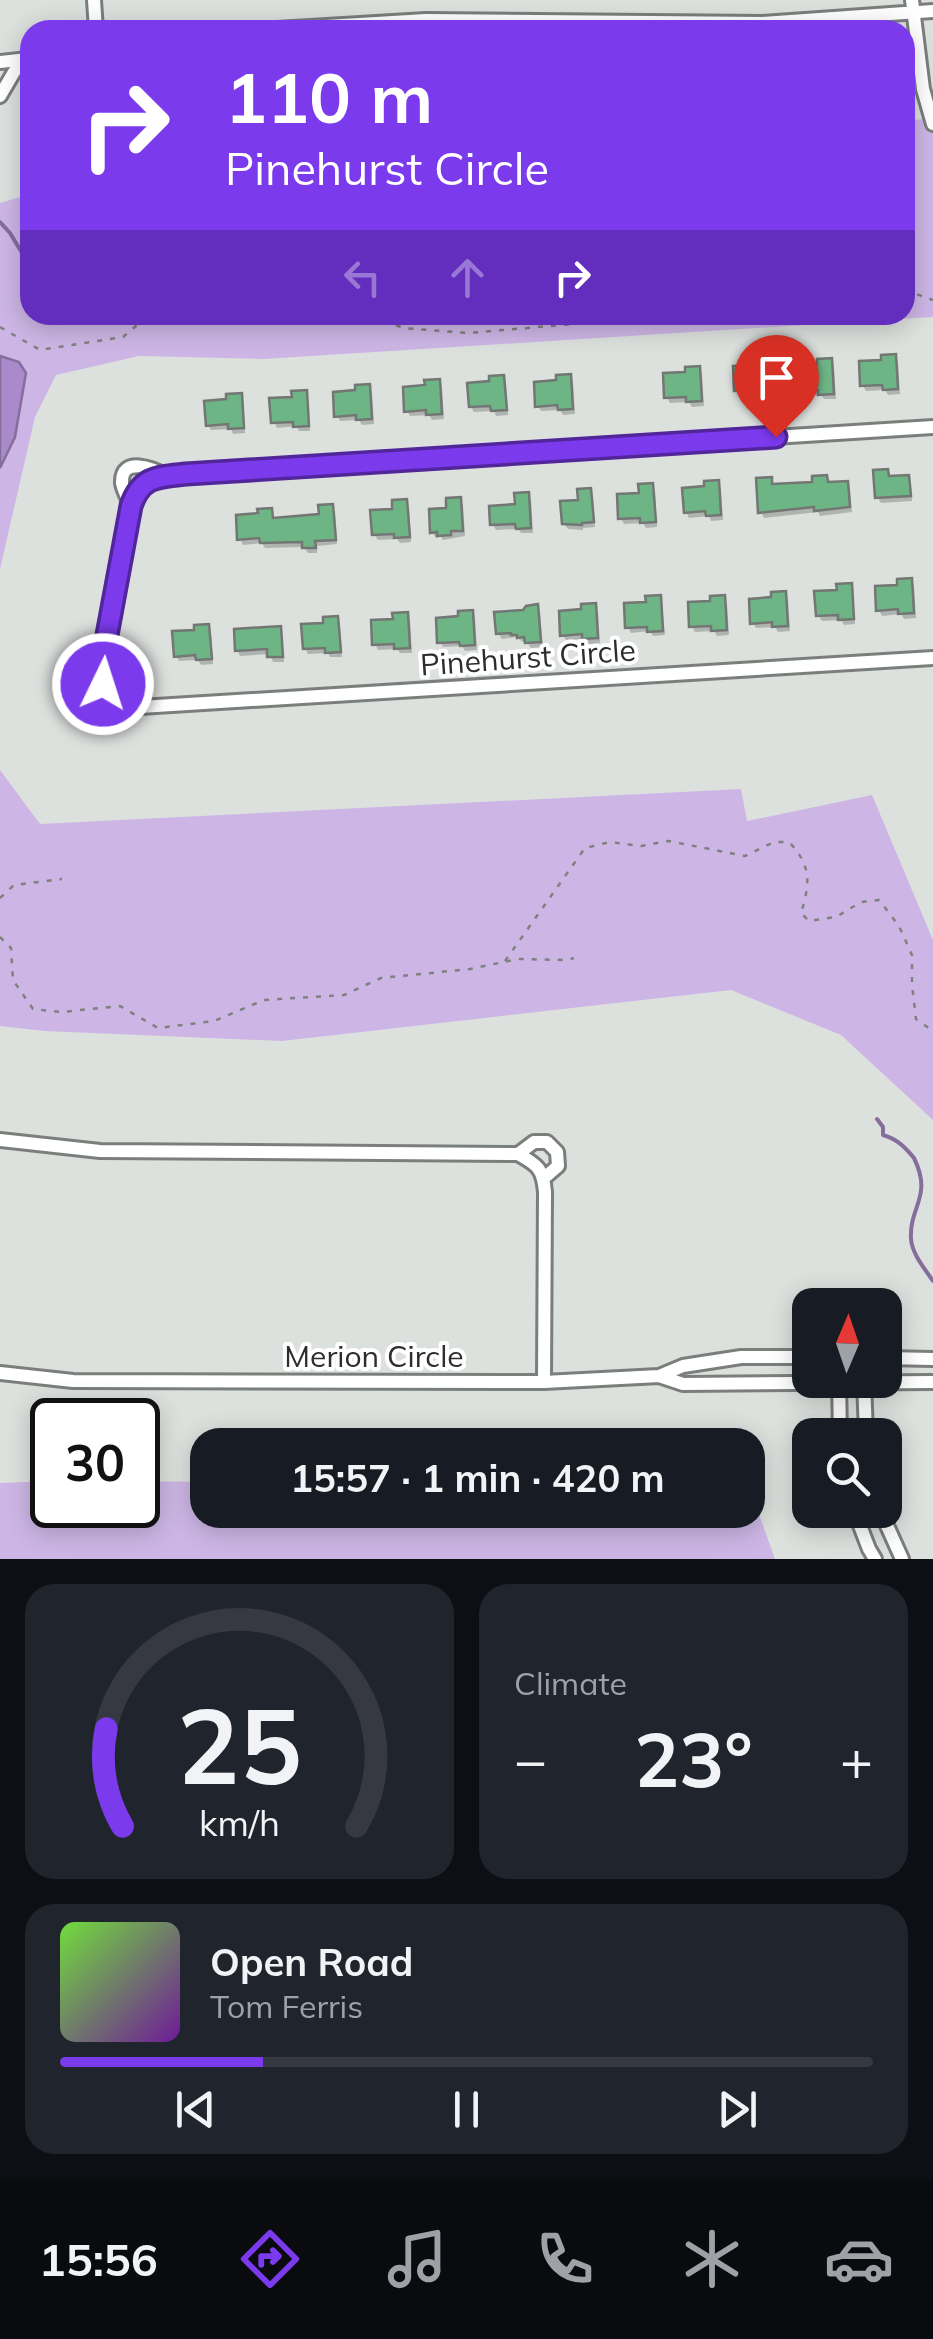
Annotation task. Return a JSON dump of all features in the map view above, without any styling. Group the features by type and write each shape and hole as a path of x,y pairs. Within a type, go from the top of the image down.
{"street":[{"path":"789,20 913,6 933,10"},
{"path":"915,23 923,89 933,124"},
{"path":"0,96 20,66"},
{"name":"Pinehurst Circle","path":"933,427 167,476 146,466 132,466 122,479 131,506 101,669 88,691 92,708 105,712 126,706 933,658"},
{"path":"131,506 143,484 167,476"},
{"path":"101,669 103,684 126,706"},
{"path":"0,1140 100,1150 518,1154 536,1164 544,1178 544,1382"},
{"path":"518,1154 534,1142 547,1142 557,1152 558,1166 544,1178"},
{"path":"659,1376 683,1366 740,1357 792,1357"},
{"path":"902,1358 933,1359"},
{"name":"Merion Circle","path":"0,1373 90,1381 544,1382 659,1376"},
{"path":"659,1376 683,1384 792,1383"},
{"path":"902,1382 933,1382"},
{"path":"861,1528 875,1559"},
{"path":"888,1528 902,1559"}],"path":[{"path":"0,327 40,350 123,337 137,325"},
{"path":"396,325 468,333 562,325"},
{"path":"505,961 585,848 610,842 640,846 668,841 745,856 774,842 788,842 800,854 808,875 801,913 809,920 836,917 861,902 879,900 899,926 912,955 916,1018 933,1031"},
{"path":"0,898 14,885 62,879"},
{"path":"0,937 11,948 13,980 32,1009 61,1012 120,1006 158,1028 214,1021 264,1000 344,994 382,978 470,969 518,959 574,958"}],"shaded area":[{"path":"933,118 933,317 915,318 915,120"},
{"path":"20,197 20,325 806,325 264,359 139,356 56,375 35,417 0,569 0,203"},
{"path":"0,356 19,362 26,373 15,437 0,468"},
{"path":"0,770 40,824 741,789 747,821 872,795 933,940 933,1120 841,1035 731,990 282,1041 0,1026"},
{"path":"160,1481 190,1482 190,1528 764,1528 775,1559 0,1559 0,1483 30,1482 30,1528 160,1528"}],"building":[{"path":"896,354 898,389 860,386 859,361 881,360 881,355"},
{"path":"832,358 834,394 796,391 795,366 817,365 817,359"},
{"path":"770,359 772,394 734,391 733,366 755,365 754,360"},
{"path":"700,366 702,401 664,398 663,373 685,372 685,367"},
{"path":"571,374 573,409 558,410 557,405 535,407 534,382"},
{"path":"504,375 507,410 469,407 467,383"},
{"path":"440,379 442,414 426,415 426,410 404,412 403,387"},
{"path":"370,384 372,419 356,420 356,415 334,417 333,392"},
{"path":"307,390 309,426 271,423 269,398 292,397 291,391"},
{"path":"242,393 244,428 228,429 228,424 206,426 204,401"},
{"path":"888,469 889,476 909,475 911,496 875,498 873,470"},
{"path":"827,475 828,482 848,481 850,507 758,513 756,478 772,477 772,484 812,482 812,476"},
{"path":"719,480 721,515 706,516 705,511 684,513 682,488"},
{"path":"653,483 656,522 618,519 617,494 639,493 638,484"},
{"path":"591,488 594,522 562,524 560,501 578,500 577,489"},
{"path":"529,492 531,528 490,525 489,506 515,504 514,493"},
{"path":"461,497 463,531 437,536 437,532 430,533 429,509 446,508 446,498"},
{"path":"407,499 410,537 372,535 370,510 392,509 392,500"},
{"path":"333,504 336,540 315,541 316,548 302,548 302,542 237,540 236,515 272,508 273,518 319,514 318,505"},
{"path":"912,578 914,613 898,614 898,609 876,611 875,586 897,585 897,579"},
{"path":"852,583 854,619 816,616 814,591 837,590 836,584"},
{"path":"786,591 788,626 772,627 772,622 750,624 749,599"},
{"path":"661,595 663,631 625,628 624,603 646,602 645,596"},
{"path":"725,595 727,630 689,627 688,602 710,601 710,596"},
{"path":"596,603 598,638 582,639 582,634 560,636 559,611"},
{"path":"538,604 541,642 525,643 524,637 496,634 494,612 523,610"},
{"path":"473,610 475,645 437,643 436,618"},
{"path":"408,612 410,648 372,645 371,620 393,619 392,613"},
{"path":"338,616 341,652 303,649 301,624 323,623 323,617"},
{"path":"209,624 212,659 196,660 195,655 174,657 172,631 194,630 194,625"},
{"path":"281,626 283,657 267,657 267,649 235,651 234,629"}],"waterway":[{"path":"0,222 20,250"},
{"path":"877,1119 883,1135 907,1150 919,1171 921,1192 911,1239 916,1256 933,1281"}],"route":[{"path":"103,684 102,662 131,506 138,489 154,478 776,437"}]}
